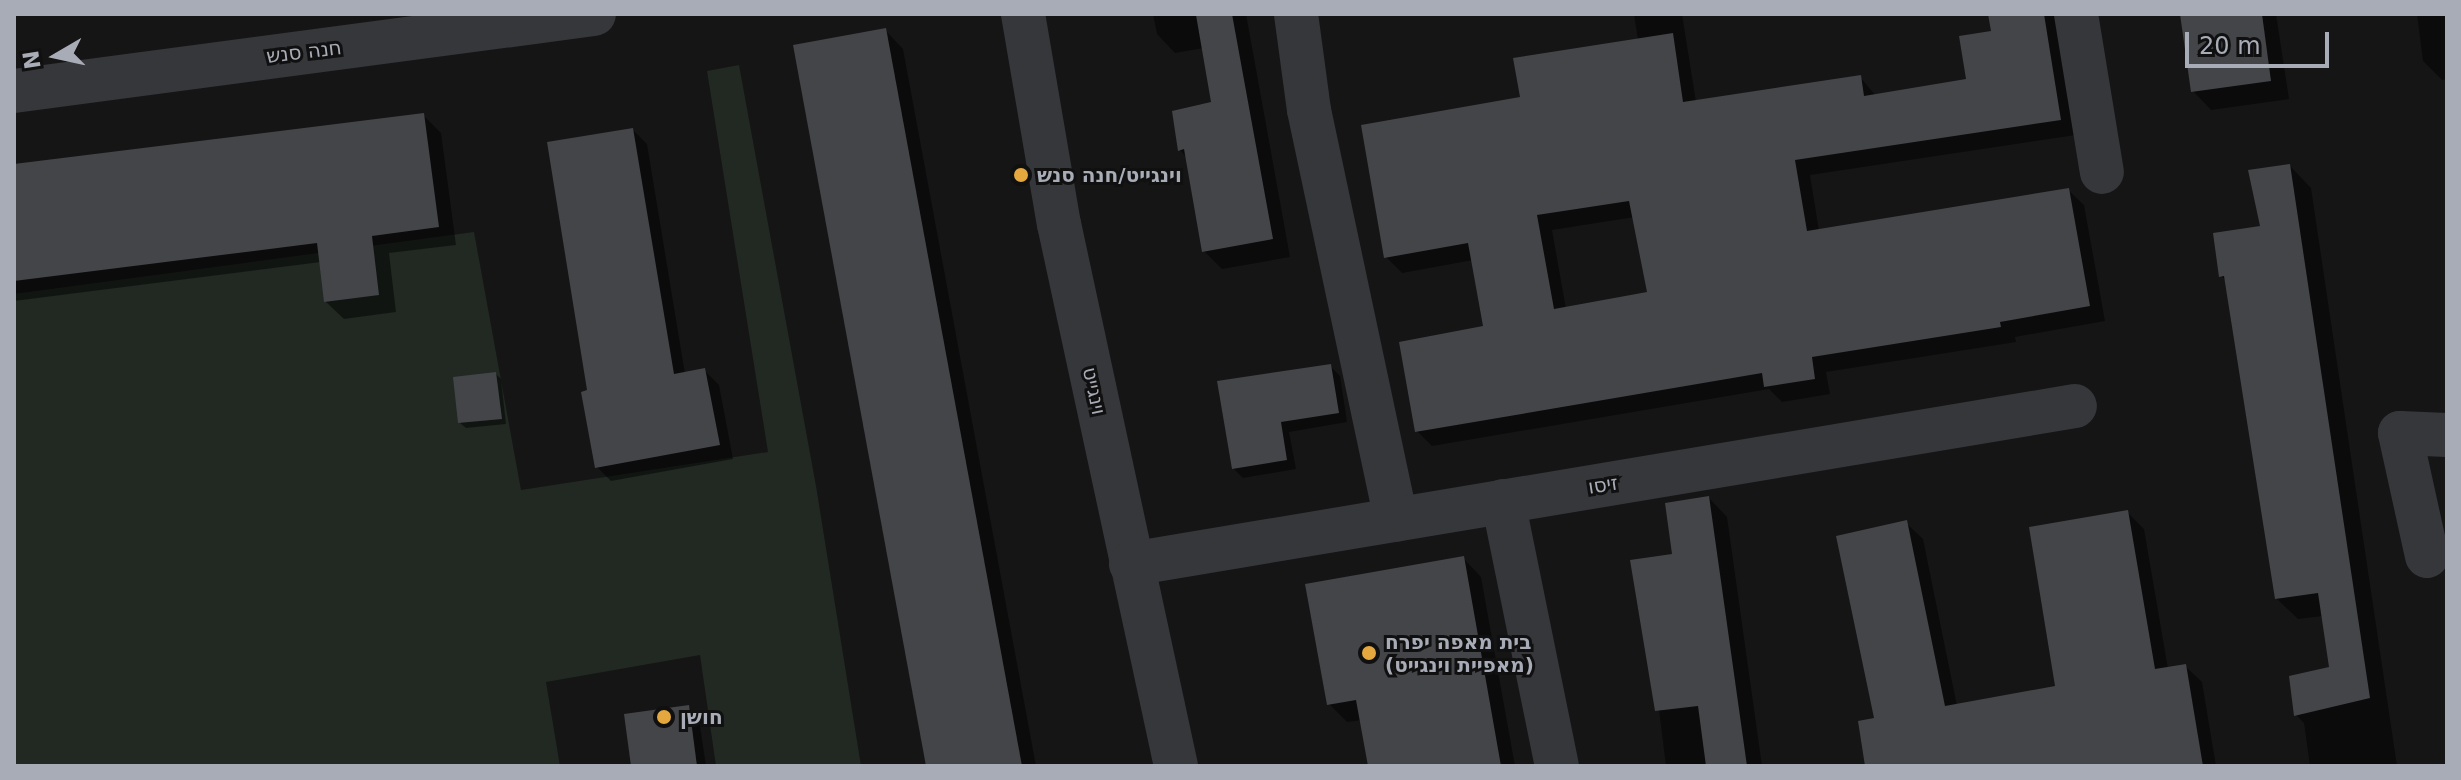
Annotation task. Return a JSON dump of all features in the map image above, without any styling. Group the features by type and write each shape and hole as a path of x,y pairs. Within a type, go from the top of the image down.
{"street":[{"name":"חנה סנש","path":"14,91 594,14"},
{"name":"וינגייט","path":"1023,14 1059,224 1176,766"},
{"path":"1296,14 1309,110 1396,520"},
{"path":"2076,14 2102,172"},
{"name":"זיסו","path":"1131,564 2075,406"},
{"path":"2427,556 2400,433 2447,435"},
{"path":"1503,501 1557,766"}],"shaded area":[{"path":"739,65 816,486 861,766 716,766 700,655 546,682 560,766 14,766 14,294 474,232 521,490 768,452 707,71"}],"building":[{"path":"1232,14 1273,239 1202,252 1184,149 1178,151 1172,111 1211,102 1196,15"},
{"path":"1988,14 2044,14 2061,120 1795,160 1807,231 2069,188 2090,306 2000,322 2001,327 1812,357 1815,379 1764,387 1762,373 1415,432 1399,342 1483,326 1468,243 1384,258 1361,125 1520,97 1513,58 1673,33 1683,102 1861,75 1864,96 1966,79 1959,36 1991,31","holes":["1629,201 1647,292 1554,309 1537,215"]},
{"path":"2180,14 2262,14 2271,81 2191,92"},
{"path":"886,28 1022,766 926,766 793,45"},
{"path":"424,113 439,227 372,236 379,295 324,302 317,243 14,281 14,164"},
{"path":"633,128 674,374 705,368 720,445 595,468 581,392 587,390 547,142"},
{"path":"2290,164 2370,698 2294,716 2289,676 2329,667 2318,593 2275,599 2224,276 2219,277 2213,233 2260,226 2248,170"},
{"path":"1331,364 1339,413 1281,422 1287,460 1232,469 1217,381"},
{"path":"496,372 502,419 458,423 453,377"},
{"path":"1709,496 1747,766 1706,766 1698,706 1655,711 1630,560 1672,554 1665,503"},
{"path":"2128,510 2155,669 2186,664 2203,766 1865,766 1858,721 1874,718 1836,536 1907,520 1945,706 2055,686 2029,527"},
{"path":"1464,556 1501,766 1368,766 1356,700 1327,705 1305,584"},
{"path":"689,705 697,766 631,766 624,714"}],"place":[{"name":"וינגייט/חנה סנש","path":"1021,175"},
{"name":"בית מאפה יפרח (מאפיית וינגייט)","path":"1369,653"},
{"name":"חושן","path":"664,717"}]}
